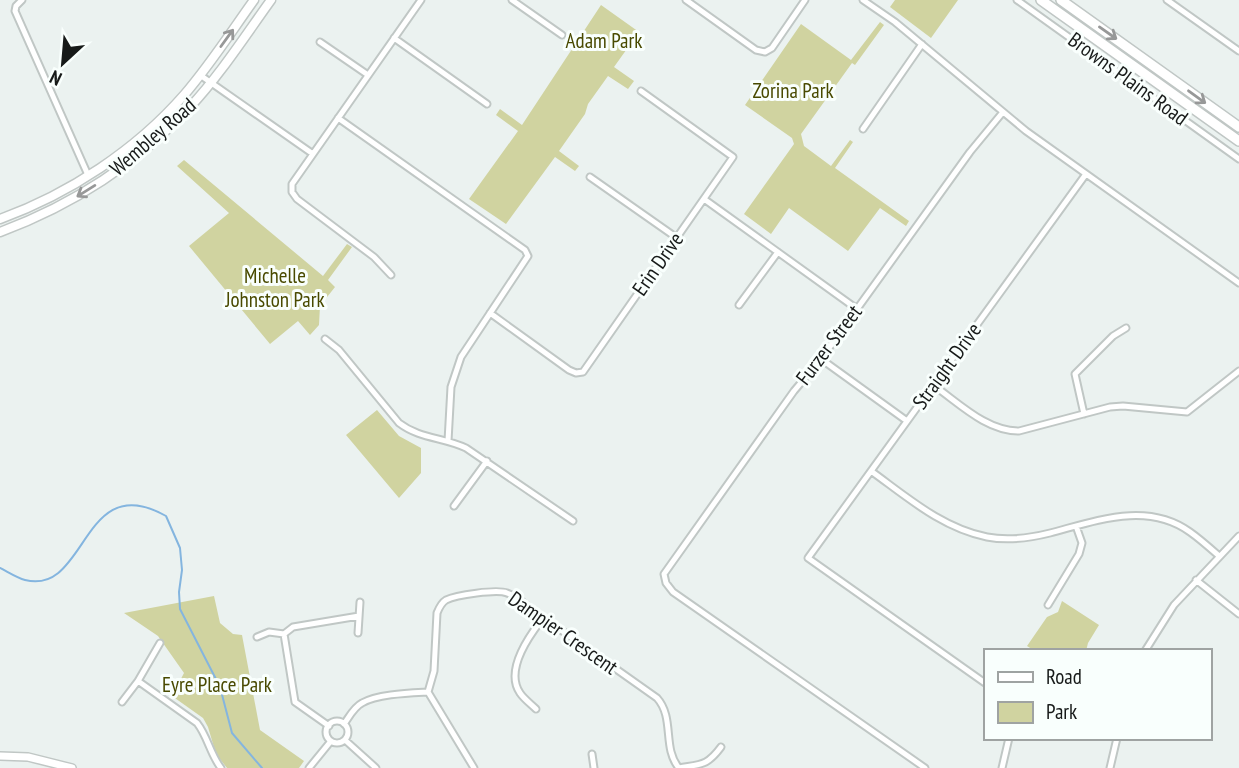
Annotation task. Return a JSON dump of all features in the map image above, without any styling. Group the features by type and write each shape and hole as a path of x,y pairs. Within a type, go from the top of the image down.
{"main road":[{"name":"Wembley Road","path":"0,219 46,199 88,175 134,142 163,116 200,75 254,0"},
{"name":"Wembley Road","path":"0,232 58,208 121,169 171,126 210,83 271,0"},
{"name":"Browns Plains Road","path":"1041,0 1239,141"},
{"name":"Browns Plains Road","path":"1061,0 1239,127"}],"street":[{"path":"22,0 15,11 88,175"},
{"path":"391,275 374,257 297,199 292,192 292,184 421,0"},
{"path":"512,0 562,35"},
{"path":"686,0 756,50 765,52 772,48 805,0"},
{"path":"863,0 895,22 1003,112 1239,283"},
{"name":"Browns Plains Road","path":"1017,0 1239,159"},
{"path":"1171,1 1239,51"},
{"path":"394,38 487,104"},
{"path":"320,42 368,75"},
{"path":"863,129 922,44"},
{"path":"200,75 313,154"},
{"name":"Erin Drive","path":"490,313 569,370 583,372 733,157 641,91"},
{"name":"Furzer Street","path":"921,767 905,752 673,592 666,583 664,573 794,391 821,359 970,152 1003,112"},
{"path":"338,118 525,250 528,256 466,349 454,373 449,441"},
{"name":"Straight Drive","path":"984,681 808,558 1086,174"},
{"path":"590,177 677,238"},
{"path":"704,198 857,309"},
{"path":"739,305 778,252"},
{"path":"528,256 538,254"},
{"path":"1084,414 1075,374 1126,328"},
{"path":"325,339 339,350 399,423 411,432 466,447 573,522"},
{"path":"821,359 907,421"},
{"path":"933,385 990,425 1004,431 1019,431 1123,406 1187,412 1239,371"},
{"path":"454,506 487,461"},
{"path":"870,471 931,514 968,532 1013,539 1035,537 1121,515 1149,515 1189,530 1219,556"},
{"path":"1048,605 1079,554 1082,544 1076,526"},
{"path":"1146,649 1174,605 1239,536"},
{"path":"1196,580 1239,614"},
{"name":"Dampier Crescent","path":"428,691 434,671 437,613 440,605 447,600 509,593 534,611 540,622 551,623 657,698 665,709 672,760 679,768"},
{"path":"358,633 359,602"},
{"path":"257,637 269,632 284,634 293,627 359,617"},
{"path":"536,709 520,693 516,682 518,657 540,622"},
{"path":"284,634 295,702 328,726"},
{"path":"122,702 160,643"},
{"path":"138,681 197,723 203,730 212,756 221,768"},
{"path":"344,724 355,708 367,701 428,691 474,768"},
{"path":"328,726 334,722 344,724"},
{"path":"328,726 327,736 331,741 340,743 348,733 344,724"},
{"path":"345,740 376,768"},
{"path":"1002,768 1009,740"},
{"path":"1110,768 1117,740"},
{"path":"309,768 331,741"},
{"path":"679,768 711,761 721,747"},
{"path":"592,754 594,768"},
{"path":"0,756 29,757 72,768"}],"green space":[{"path":"895,0 958,0 931,38 890,7"},
{"name":"Adam Park","path":"601,5 639,32 614,67 634,81 628,89 608,76 559,151 579,166 575,171 555,157 506,224 469,199 518,131 496,115 500,109 522,125"},
{"name":"Zorina Park","path":"880,22 884,25 855,65 852,63 801,134 804,146 831,166 850,140 853,142 835,168 909,221 906,226 880,208 848,251 789,208 771,234 744,214 794,144 792,138 745,105 801,24 851,60"},
{"name":"Michelle Johnston Park","path":"184,160 323,276 347,244 352,247 328,280 335,287 320,306 319,325 310,335 298,321 270,344 189,246 229,213 177,166"},
{"path":"377,410 399,436 421,448 421,473 399,498 346,435"},
{"name":"Eyre Place Park","path":"214,596 220,623 233,634 242,635 260,730 304,761 299,768 227,768 216,754 203,718 172,696 184,673 158,636 124,613"},
{"path":"1062,601 1099,625 1086,649 1032,649 1027,646 1047,617 1058,612"}],"waterway":[{"path":"0,568 25,580 46,580 62,570 101,519 117,508 138,506 166,516 180,548 180,609 220,687 232,733 262,768"}]}
